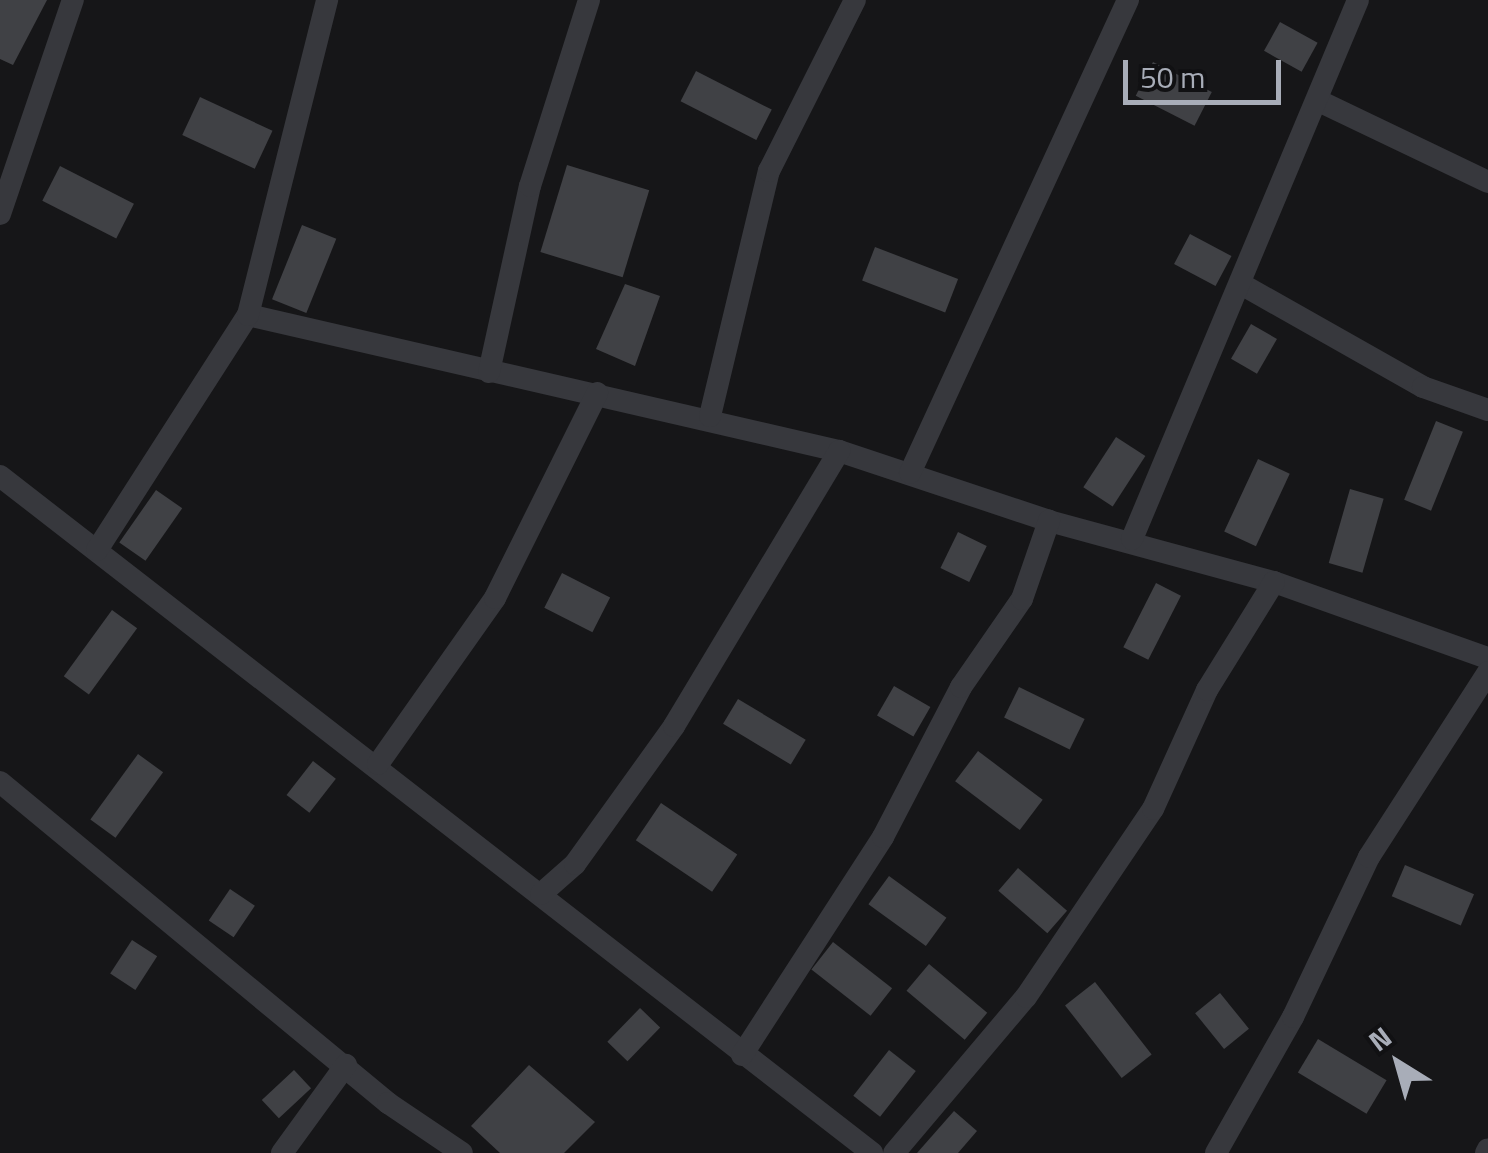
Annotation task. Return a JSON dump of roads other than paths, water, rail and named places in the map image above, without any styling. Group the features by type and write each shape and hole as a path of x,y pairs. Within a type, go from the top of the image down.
{"street":[{"path":"0,214 73,0"},
{"path":"97,550 248,315 327,0"},
{"path":"489,372 530,186 589,0"},
{"path":"710,416 769,172 855,0"},
{"path":"910,473 1128,0"},
{"path":"1132,539 1322,102 1358,0"},
{"path":"1322,102 1488,182"},
{"path":"1241,284 1345,346 1488,410"},
{"path":"248,315 489,372 710,416 839,451 1050,521 1132,539 1274,582 1488,658"},
{"path":"378,764 495,598 597,393"},
{"path":"541,894 575,864 674,726 839,451"},
{"path":"0,476 378,764 742,1055 872,1153"},
{"path":"742,1055 883,837 961,687 1022,599 1050,521"},
{"path":"894,1153 1026,997 1153,809 1207,690 1274,582"},
{"path":"1216,1153 1293,1017 1369,857 1488,672"},
{"path":"4,794 462,1153"},
{"path":"282,1153 346,1065"}]}
